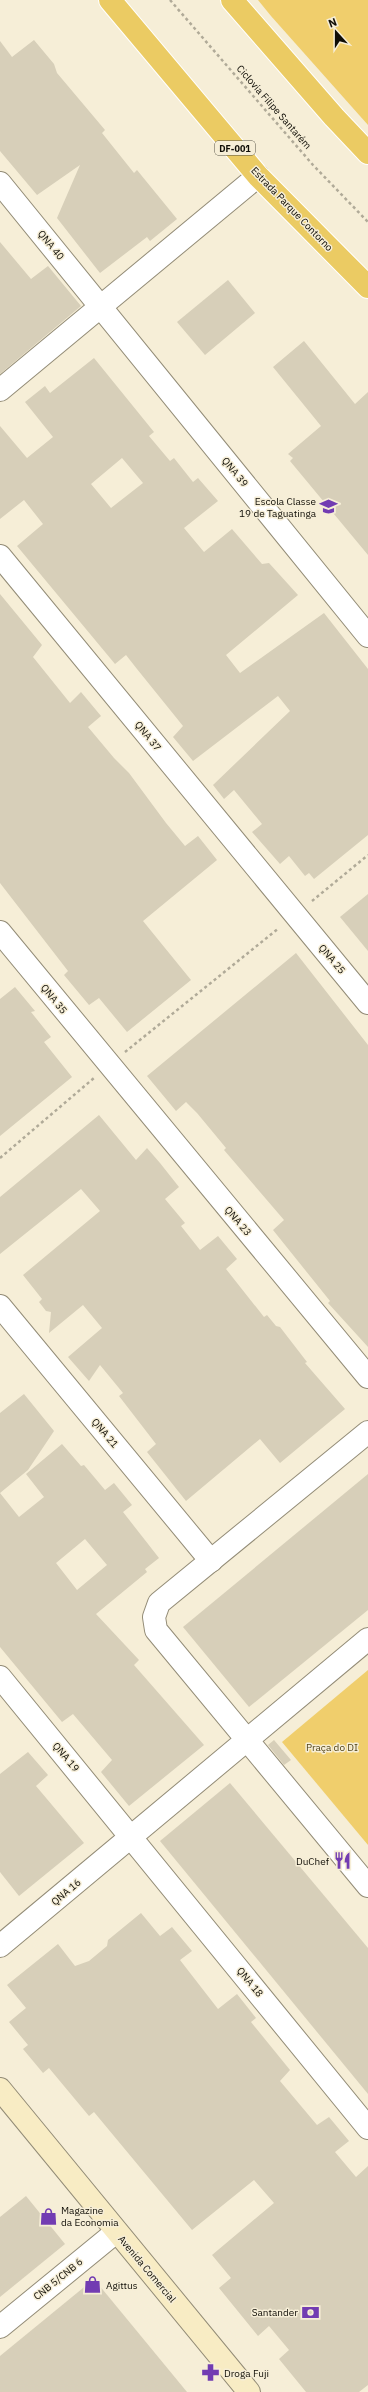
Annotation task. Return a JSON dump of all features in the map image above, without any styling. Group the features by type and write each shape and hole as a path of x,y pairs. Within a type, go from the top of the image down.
{"highway":[{"name":"Estrada Parque Contorno","path":"110,0 258,176 368,287"},
{"path":"232,0 334,117 368,153"}],"main road":[{"name":"Avenida Comercial","path":"0,2089 249,2392"}],"street":[{"path":"0,390 258,176"},
{"name":"QNA 40","path":"0,182 101,307"},
{"name":"QNA 39","path":"101,307 368,636"},
{"name":"QNA 37","path":"0,556 296,915"},
{"name":"QNA 25","path":"296,915 368,1003"},
{"name":"QNA 35","path":"0,932 109,1065"},
{"name":"QNA 23","path":"109,1065 368,1377"},
{"name":"QNA 21","path":"0,1306 211,1561"},
{"path":"368,1432 159,1603 154,1617 156,1630 368,1886"},
{"name":"QNA 16","path":"0,1946 368,1639"},
{"name":"QNA 19","path":"0,1677 132,1837"},
{"name":"QNA 18","path":"132,1837 368,2128"},
{"name":"CNB 5/CNB 6","path":"0,2327 116,2232"}],"path":[{"name":"Ciclovia Filipe Santarém","path":"170,0 313,164 368,222"},
{"path":"0,1158 109,1065 296,915 368,855"}],"green space":[{"path":"258,0 368,0 368,125 271,16"},
{"name":"Praça do DI","path":"368,1670 368,1845 282,1742"}],"building":[{"path":"34,40 54,64 57,73 105,130 102,133 134,173 137,170 177,219 150,241 147,237 100,273 57,218 80,165 37,195 0,151 0,41 12,57"},
{"path":"0,242 31,279 48,266 81,306 0,374"},
{"path":"228,280 255,313 205,355 177,322"},
{"path":"304,341 355,404 368,392 368,555 290,461 293,458 288,454 321,426 273,367"},
{"path":"94,358 154,432 149,436 170,461 174,458 193,482 198,478 218,501 184,528 204,552 232,529 262,564 269,563 298,595 226,655 240,673 324,613 368,669 368,835 314,879 309,873 305,876 289,856 280,864 252,832 262,824 234,790 224,799 213,785 290,711 278,696 193,761 173,737 183,726 126,655 115,664 17,546 43,524 24,500 0,519 0,426 27,458 53,437 25,402 45,386 50,393","holes":["122,458 143,483 111,508 91,484"]},
{"path":"0,594 42,645 33,657 70,703 81,692 101,716 88,727 114,758 129,773 166,823 185,846 198,836 217,860 143,921 191,980 127,1032 99,998 89,1005 64,975 68,971 0,883"},
{"path":"368,894 368,951 340,917"},
{"path":"296,953 368,1045 368,1347 328,1303 330,1301 273,1230 284,1220 224,1150 226,1148 186,1102 176,1111 147,1076"},
{"path":"15,987 35,1011 31,1012 51,1037 44,1042 72,1077 0,1136 0,999"},
{"path":"99,1115 136,1160 147,1148 160,1163 179,1187 165,1199 185,1223 181,1226 200,1250 218,1236 237,1259 226,1269 264,1317 267,1315 276,1326 280,1327 307,1362 305,1363 345,1409 280,1463 260,1439 186,1501 147,1452 156,1444 119,1396 123,1393 100,1365 89,1381 68,1357 102,1328 83,1305 49,1333 51,1312 46,1311 39,1302 42,1299 23,1275 100,1211 81,1189 0,1254 0,1197"},
{"path":"24,1394 54,1431 28,1470 0,1493 0,1413"},
{"path":"62,1444 81,1466 84,1465 105,1490 114,1483 132,1505 123,1512 159,1558 145,1569 147,1572 96,1614 139,1660 134,1665 204,1745 129,1806 101,1772 112,1760 73,1714 62,1722 0,1647 0,1493 19,1517 44,1497 26,1474","holes":["85,1539 107,1565 77,1590 56,1563"]},
{"path":"368,1474 368,1610 249,1707 183,1627"},
{"path":"274,1740 291,1760 284,1765 268,1745"},
{"path":"28,1752 48,1775 36,1786 84,1843 19,1896 0,1872 0,1774"},
{"path":"230,1783 368,1948 368,2094 160,1841"},
{"path":"141,1913 160,1936 172,1927 192,1951 180,1960 218,2009 237,1994 256,2018 251,2022 290,2070 280,2081 317,2125 329,2117 349,2141 335,2152 356,2177 368,2166 368,2385 359,2392 306,2392 279,2359 289,2350 269,2326 258,2336 219,2288 231,2278 212,2255 274,2203 254,2180 192,2230 94,2112 89,2116 49,2068 43,2073 23,2049 28,2045 9,2022 26,2008 7,1985 58,1944 75,1966 89,1961 107,1946 108,1940"},
{"path":"26,2196 65,2244 0,2297 0,2217"},
{"path":"94,2279 187,2392 0,2392 0,2356"}],"place":[{"name":"Escola Classe 19 de Taguatinga","path":"329,507"},
{"name":"DuChef","path":"342,1861"},
{"name":"Magazine da Economia","path":"48,2216"},
{"name":"Agittus","path":"93,2285"},
{"name":"Santander","path":"311,2312"},
{"name":"Droga Fuji","path":"211,2373"}]}
